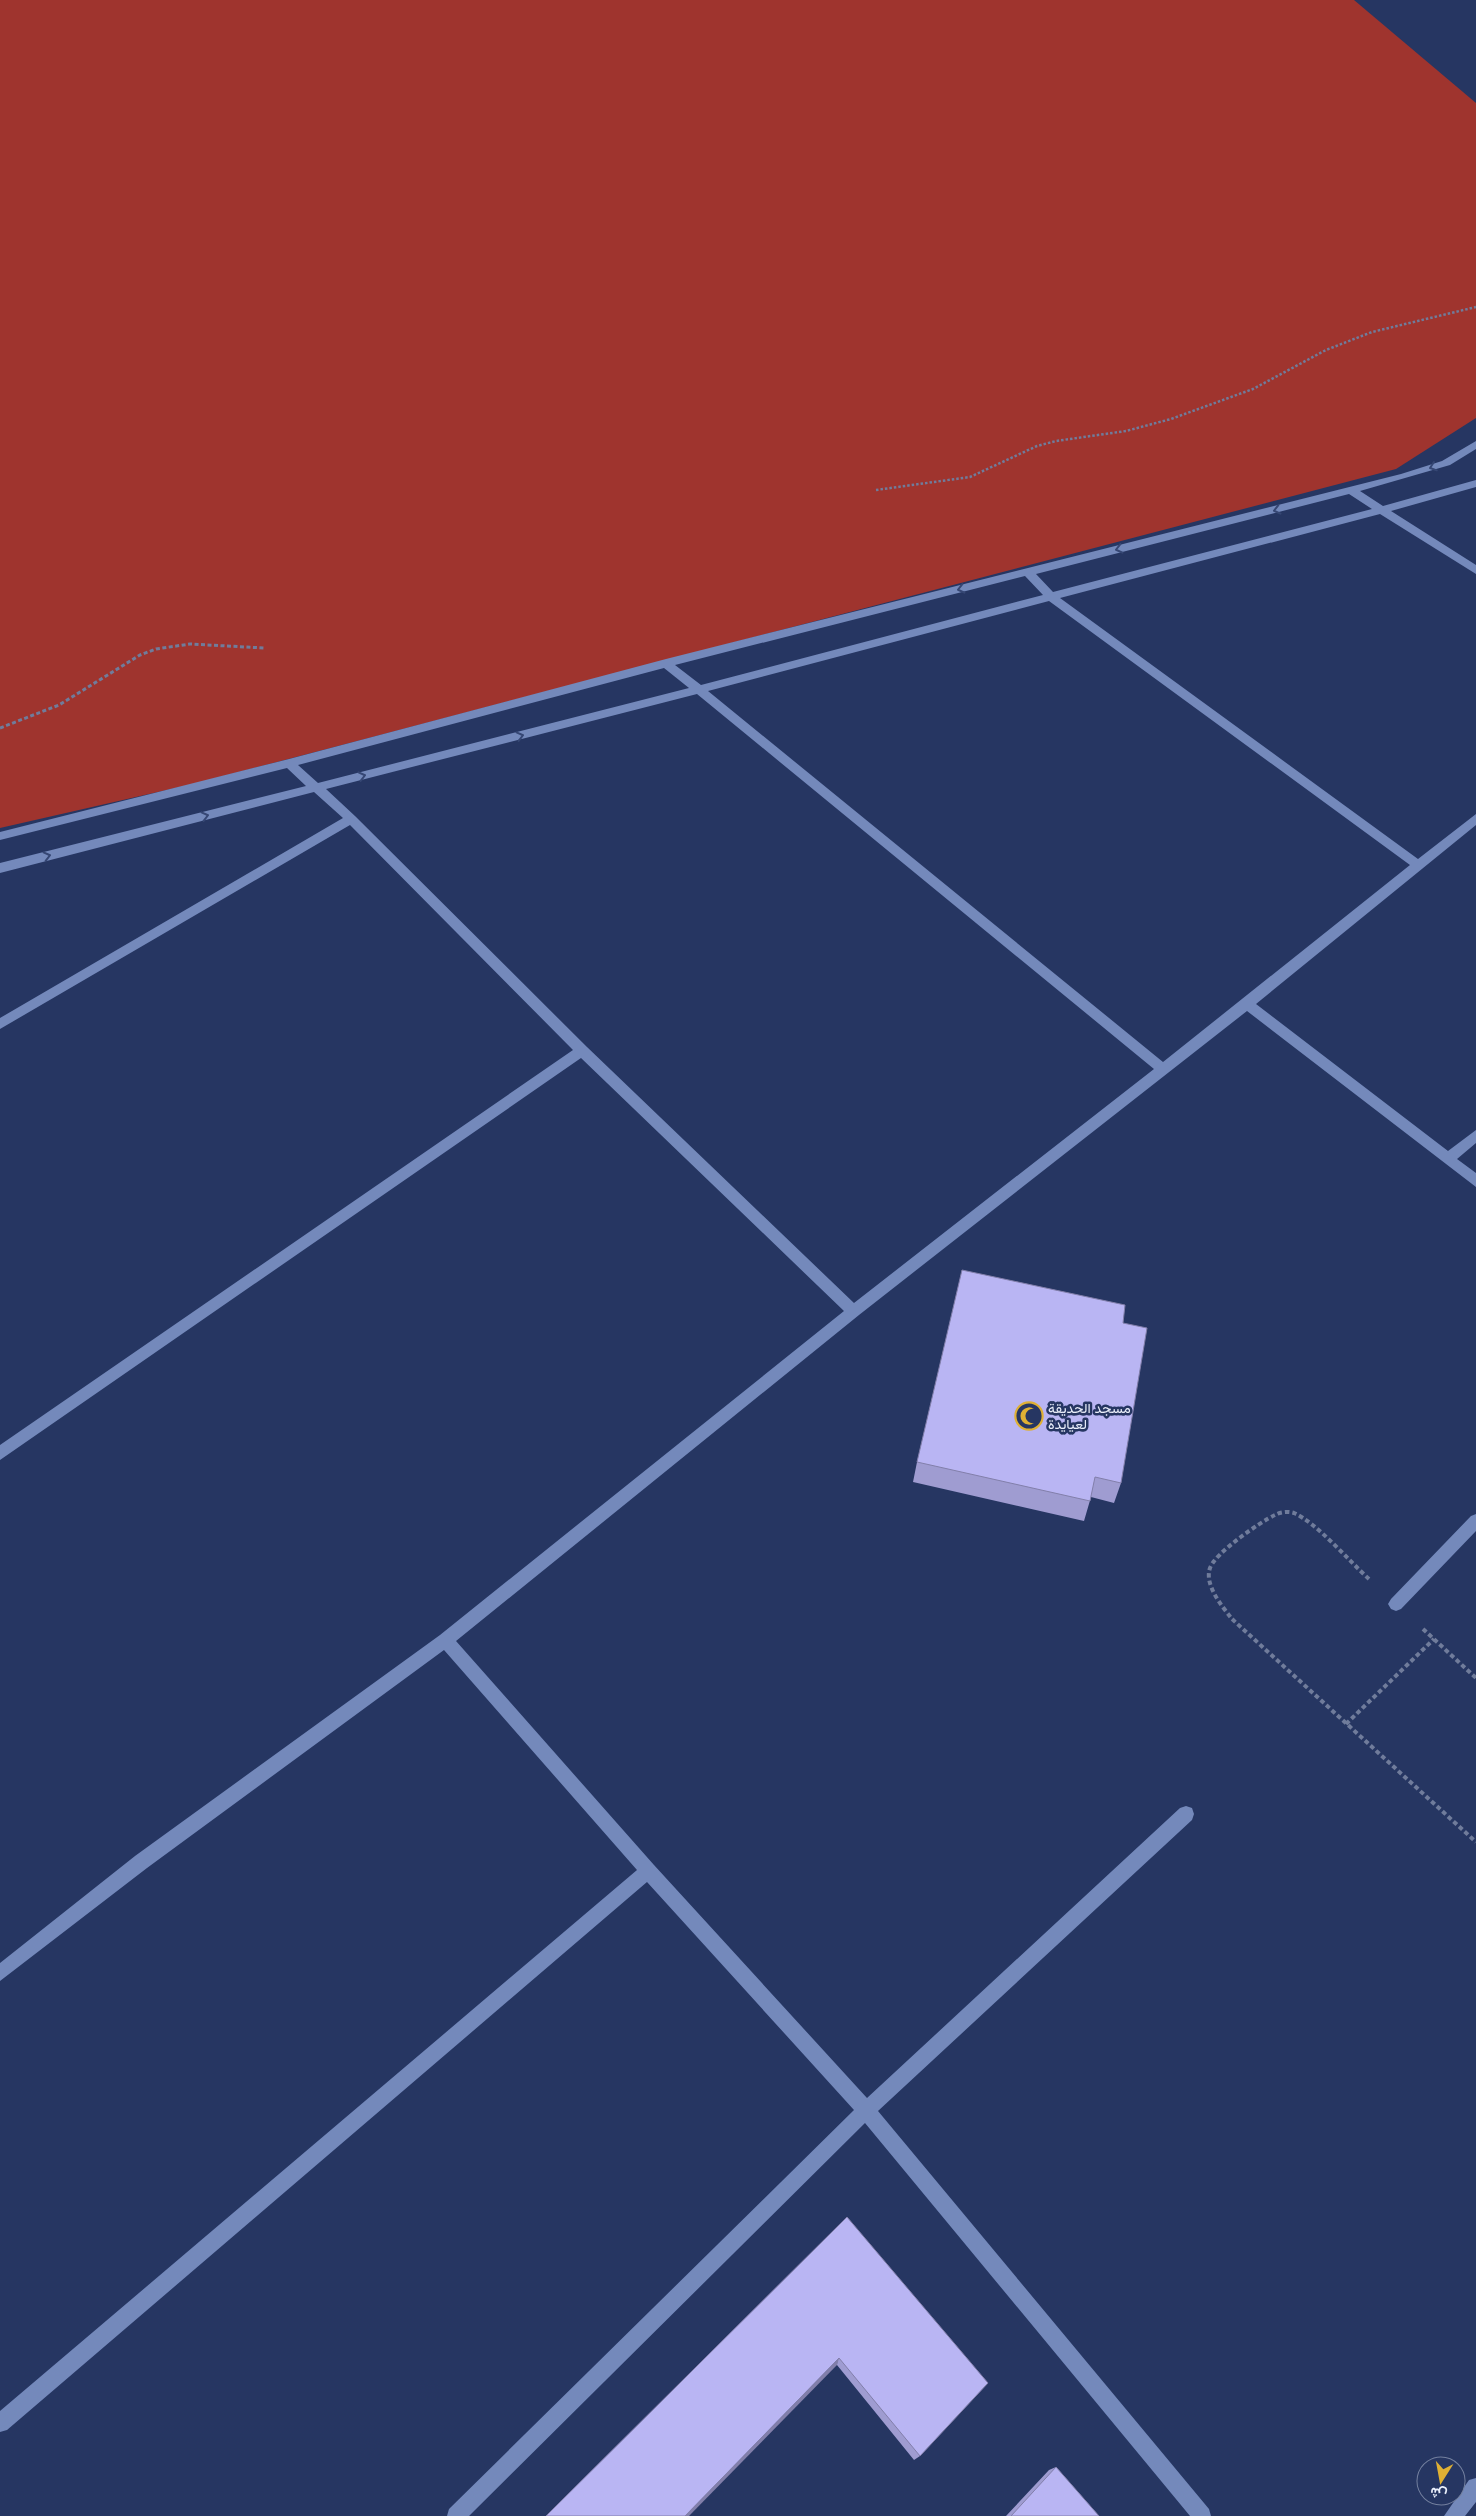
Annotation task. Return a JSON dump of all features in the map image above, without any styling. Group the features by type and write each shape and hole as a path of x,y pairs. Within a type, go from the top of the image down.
{"street":[{"path":"0,836 290,763 666,663 1352,491 1446,463 1476,444"},
{"path":"0,868 698,690 1429,498 1476,483"},
{"path":"1352,491 1476,570"},
{"path":"1028,572 1051,597 1418,865"},
{"path":"666,663 1164,1070"},
{"path":"290,763 315,788 351,819 582,1051 854,1311"},
{"path":"0,1973 141,1862 445,1640 854,1311 1247,1004 1476,818"},
{"path":"0,1024 351,819"},
{"path":"1247,1004 1476,1180"},
{"path":"0,1453 582,1051"},
{"path":"1448,1159 1476,1135"},
{"path":"1396,1604 1476,1521"},
{"path":"445,1640 648,1871 866,2110 1202,2516"},
{"path":"456,2516 866,2110 1186,1814"},
{"path":"0,2423 648,1871"},
{"path":"1453,2516 1476,2487"}],"path":[{"path":"876,490 970,477 985,472 1020,452 1043,444 1149,426 1253,389 1344,342 1402,324 1476,307"},
{"path":"0,728 37,716 59,705 140,655 156,649 190,644 264,648"},
{"path":"1337,1551 1296,1514 1286,1512 1276,1514 1214,1560 1210,1574 1222,1606 1232,1619 1476,1842"},
{"path":"1346,1724 1434,1639"}],"shaded area":[{"path":"0,0 1354,0 1476,103 1476,418 1396,469 193,784 0,828"}],"building":[{"name":"مسجد الحديقة لعيايدة","path":"962,1270 1125,1305 1123,1323 1147,1328 1121,1483 1095,1477 1090,1501 917,1462"},
{"path":"847,2217 988,2383 920,2456 839,2358 685,2516 546,2516"},
{"path":"1056,2467 1099,2516 1011,2516"}],"place":[{"name":"مسجد الحديقة لعيايدة","path":"1029,1416"}]}
